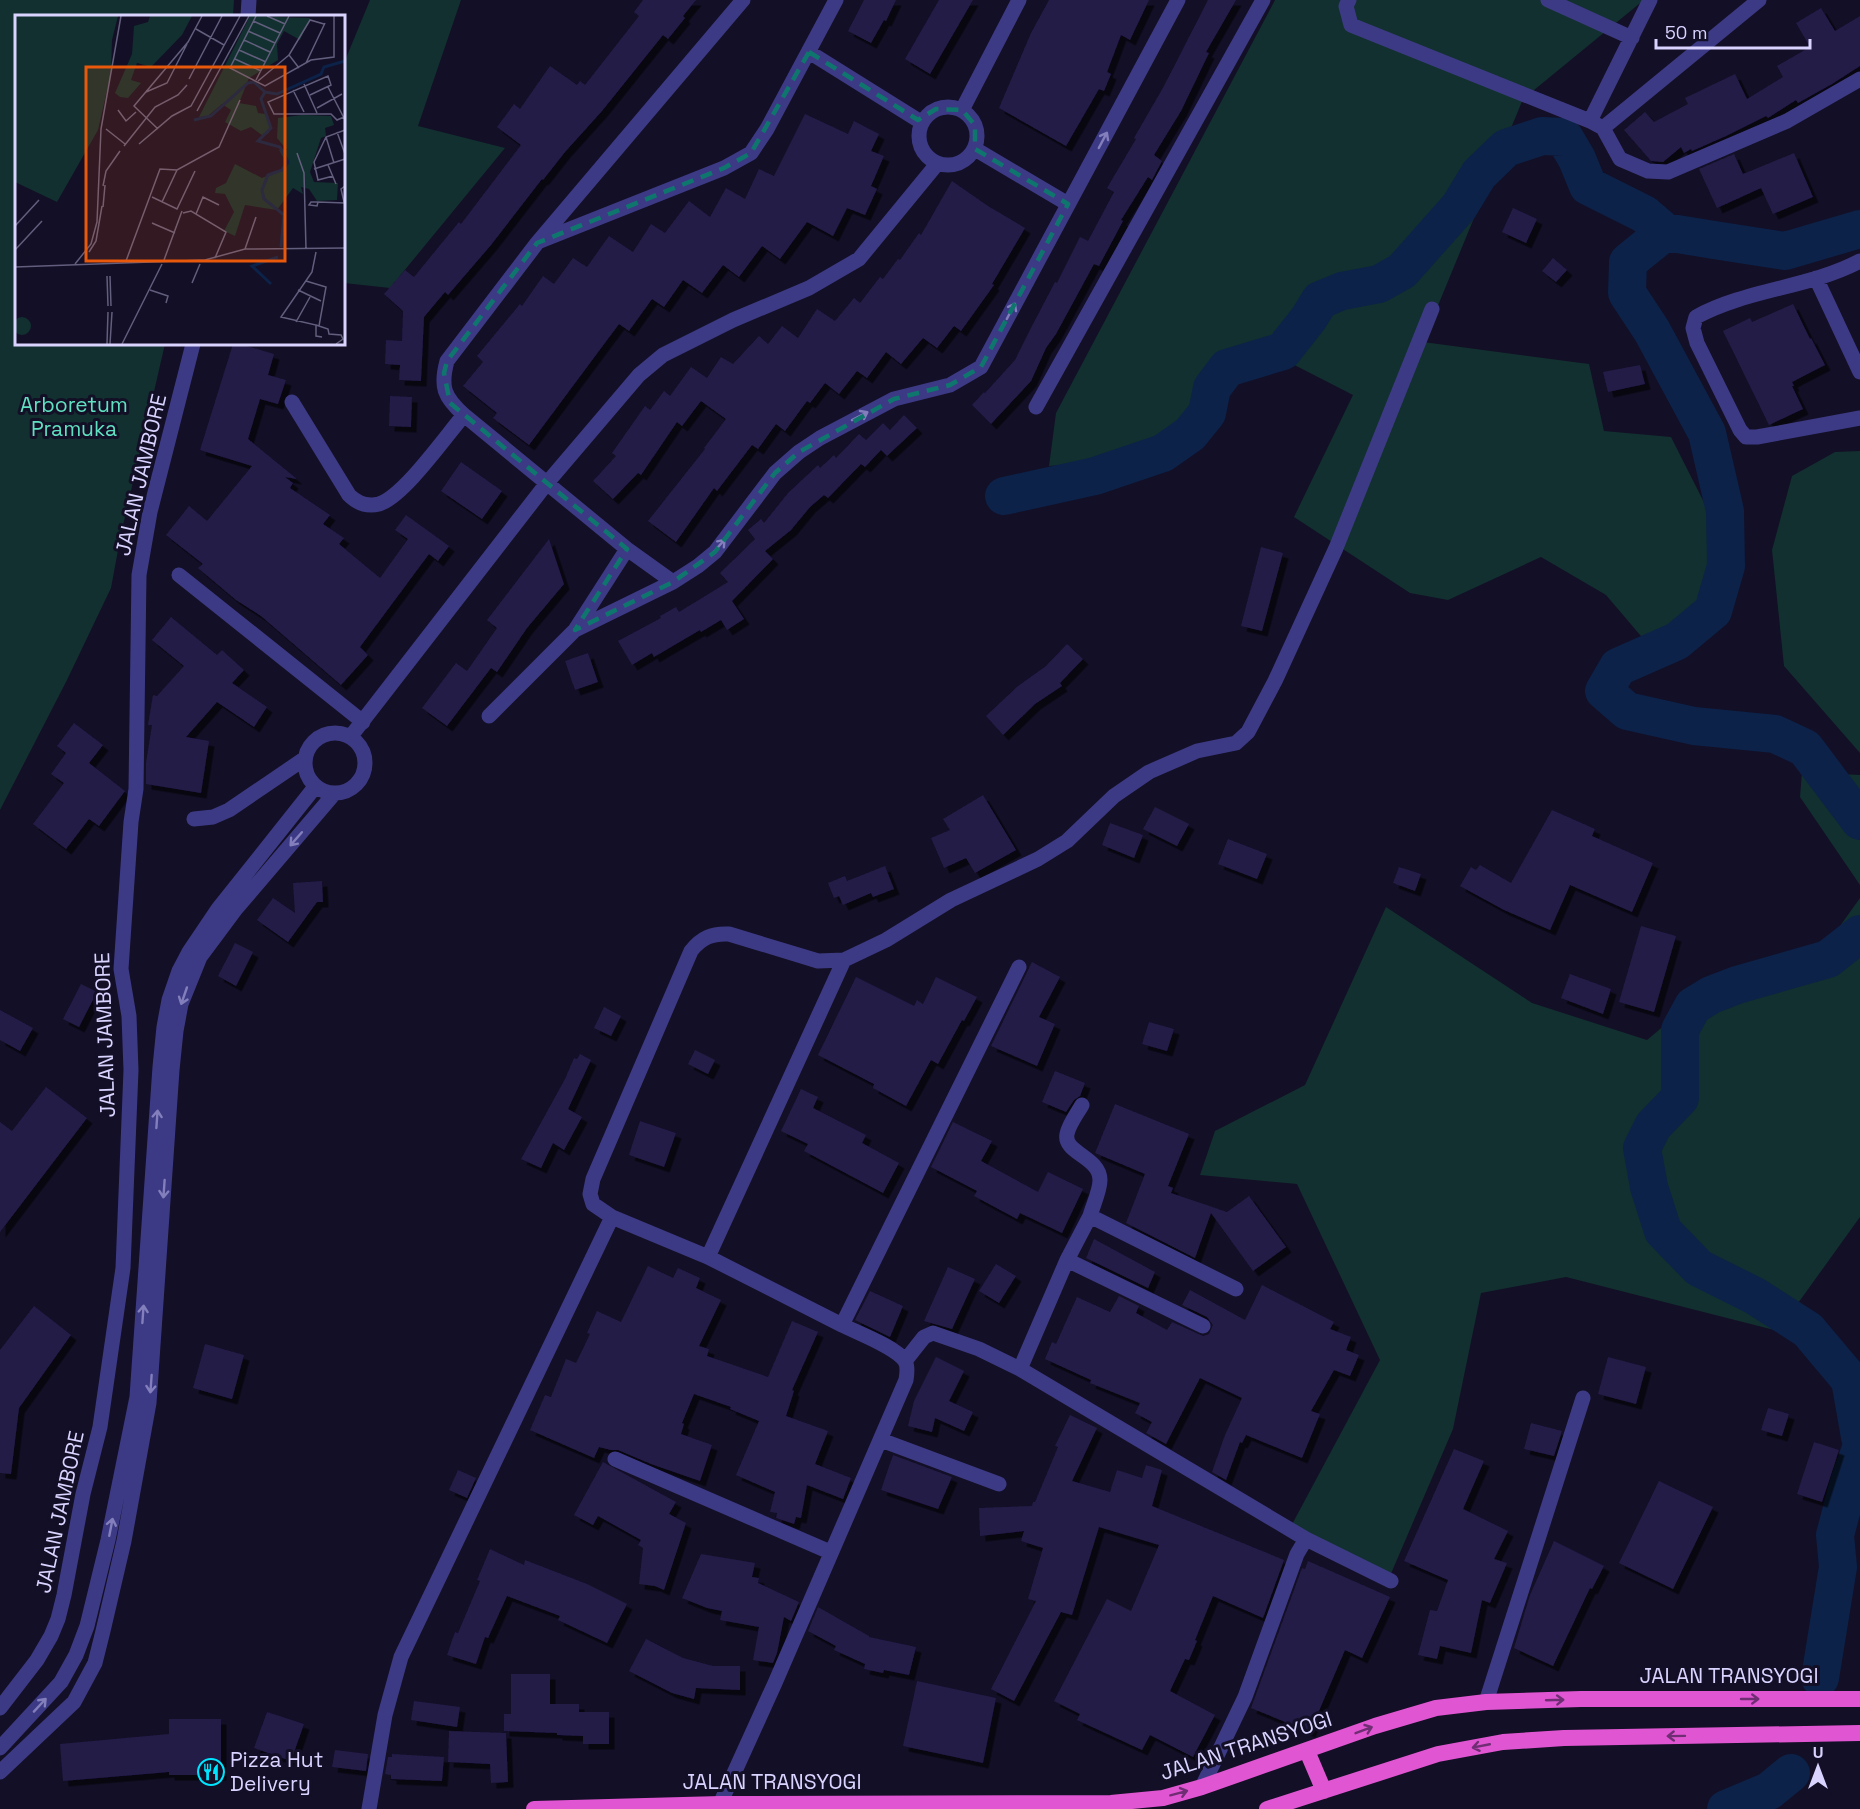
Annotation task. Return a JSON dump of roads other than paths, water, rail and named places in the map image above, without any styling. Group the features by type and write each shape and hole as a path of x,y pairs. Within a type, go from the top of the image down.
{"highway":[{"name":"JALAN TRANSYOGI","path":"534,1809 720,1804 1112,1803 1163,1798 1202,1787 1375,1725 1436,1708 1486,1702 1581,1699 1860,1699"},
{"path":"1267,1809 1438,1754 1503,1742 1564,1738 1860,1733"},
{"path":"1307,1751 1324,1791"}],"street":[{"path":"248,15 249,0"},
{"path":"673,582 627,549 450,403 445,391 444,373 447,361 537,243 743,0"},
{"path":"537,243 724,168 751,153 767,129 836,0"},
{"path":"962,110 1018,0"},
{"path":"575,630 673,582 698,566 714,552 775,473 799,452 820,438 894,399 950,385 981,367 1178,0"},
{"path":"1036,407 1263,0"},
{"path":"1348,0 1346,6 1351,25 1596,125 1620,159 1648,171 1668,172 1787,122 1860,79"},
{"path":"1548,0 1632,38"},
{"path":"1596,125 1650,0"},
{"path":"1596,125 1759,0"},
{"path":"809,52 921,122"},
{"path":"952,107 962,110 975,124 978,138 975,149 969,157 953,166 937,164 926,157 919,146 918,130 921,122 926,115 936,109 952,107"},
{"path":"975,149 1068,204"},
{"path":"351,736 547,483 639,375 663,355 733,320 809,288 859,259 937,164"},
{"path":"1860,261 1844,270 1769,290 1708,310 1696,317 1693,328 1697,343 1740,430 1746,437 1758,437 1860,418"},
{"path":"1816,278 1860,372"},
{"path":"720,1804 881,1440 906,1380 907,1372 905,1361 891,1350 708,1257 612,1217 597,1208 591,1199 593,1179 691,951 698,942 717,933 729,934 818,961 844,960 886,939 951,900 1038,859 1067,841 1114,796 1149,772 1197,751 1236,743 1248,732 1275,681 1336,548 1432,309"},
{"name":"JALAN JAMBORE","path":"0,1708 44,1650 61,1611 83,1494 96,1446 123,1268 130,1070 129,1016 121,969 130,822 136,789 140,574 150,512 193,345"},
{"path":"292,402 349,495 354,501 365,505 379,504 394,495 464,415"},
{"path":"489,716 575,630 627,549"},
{"path":"179,575 363,722"},
{"path":"0,1772 74,1702 95,1663 124,1541 149,1403 172,1070 181,1004 200,957 235,910 334,794 353,788 365,772 364,752 351,736 336,732 321,735 309,745 304,759 306,775 315,787 334,794"},
{"path":"194,819 213,817 229,810 304,759"},
{"path":"0,1748 61,1682 76,1654 87,1626 108,1540 137,1397 160,1067 169,1000 179,970 218,909 315,787"},
{"path":"708,1257 844,960"},
{"path":"843,1325 1019,967"},
{"path":"1020,1369 1067,1260 1090,1216 1100,1183 1099,1172 1095,1164 1068,1145 1067,1133 1082,1105"},
{"path":"1090,1216 1236,1289"},
{"path":"369,1809 385,1715 401,1657 612,1217"},
{"path":"1067,1260 1203,1326"},
{"path":"905,1361 924,1337 933,1333 979,1349 1020,1369 1306,1539 1391,1581"},
{"path":"1486,1702 1583,1398"},
{"path":"881,1440 999,1484"},
{"path":"615,1459 830,1552"},
{"path":"1202,1787 1245,1697 1298,1554 1306,1539"},
{"path":"76,1654 95,1663"},
{"path":"61,1682 74,1702"}],"waterway":[{"path":"1004,496 1095,476 1163,453 1190,434 1207,413 1212,388 1227,368 1283,351 1320,300 1342,291 1379,284 1402,271 1459,207 1479,174 1506,148 1542,136 1564,137 1577,159 1588,186 1644,214 1665,232 1785,251 1860,229"},
{"path":"1665,232 1628,262 1627,293 1652,331 1707,433 1725,511 1726,566 1713,611 1677,641 1618,667 1604,691 1627,711 1694,726 1775,734 1805,748 1860,821"},
{"path":"1860,934 1828,959 1737,985 1711,995 1693,1006 1680,1030 1680,1098 1653,1126 1642,1148 1649,1187 1663,1231 1699,1268 1755,1296 1808,1330 1850,1380 1860,1437"},
{"path":"1820,1678 1838,1567 1835,1535 1860,1451"},
{"path":"1726,1809 1769,1791 1791,1773"}],"place":[{"name":"Pizza Hut Delivery","path":"211,1772"}],"park label":[{"name":"Arboretum Pramuka","path":"74,417"}]}
